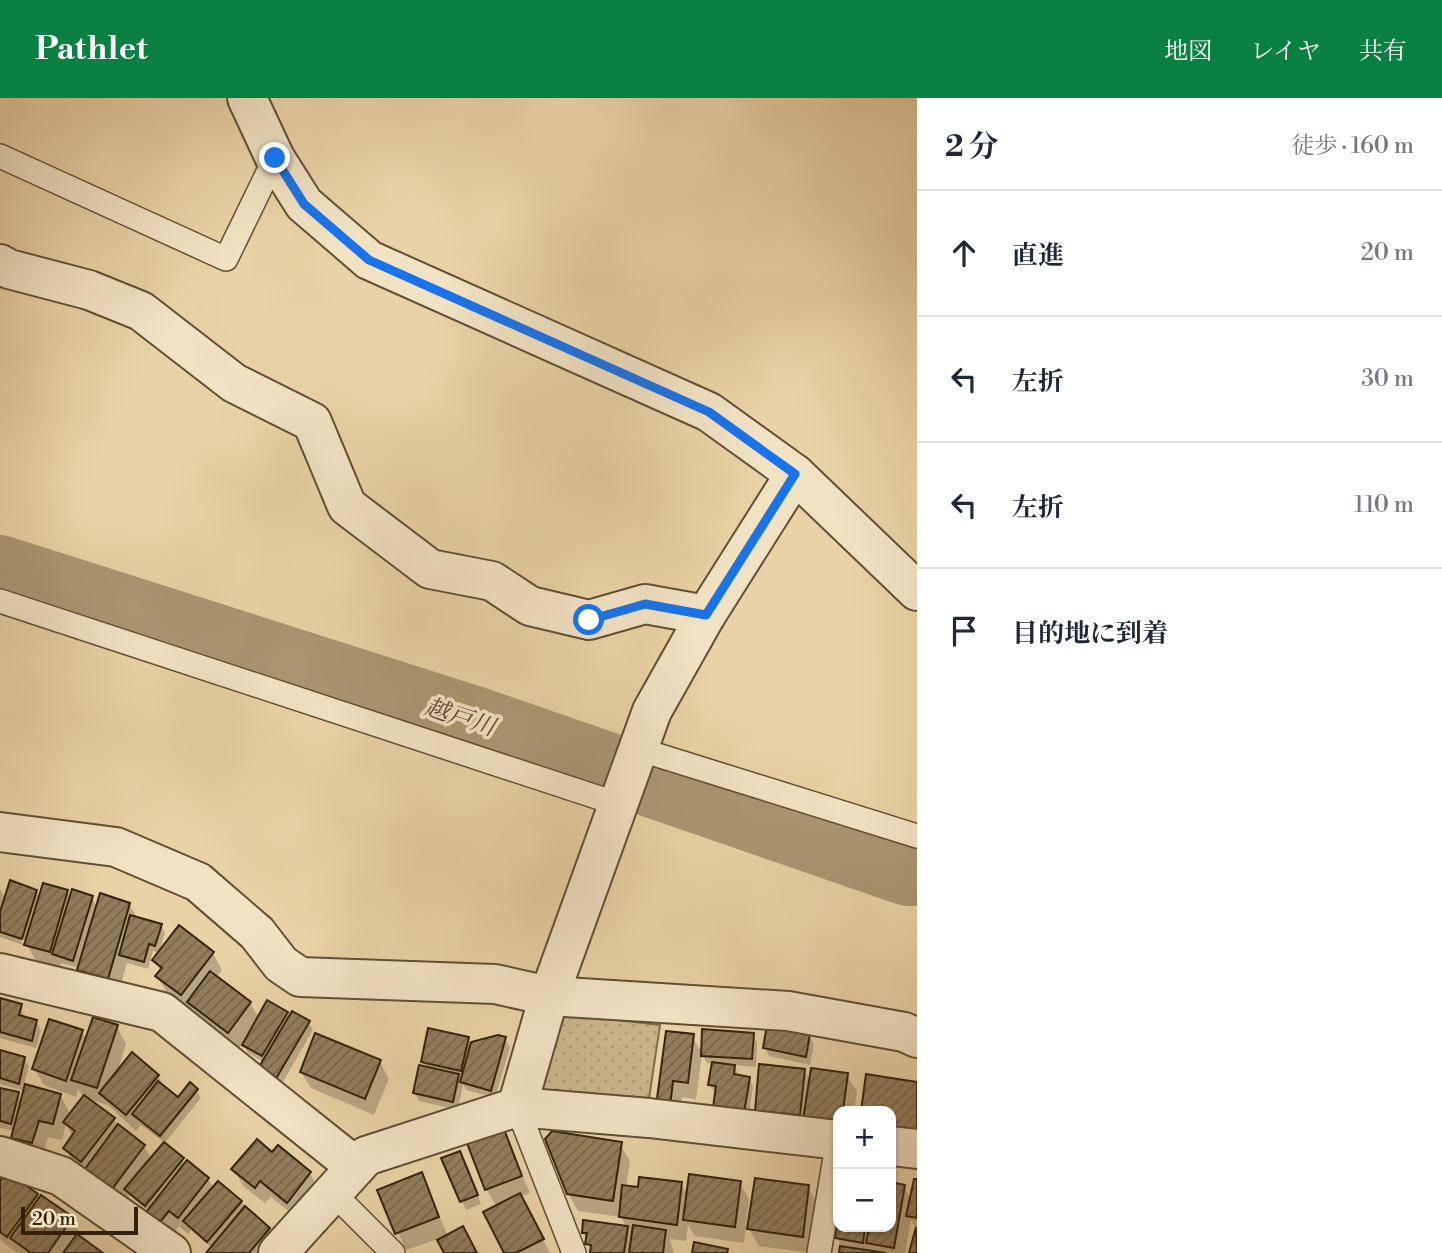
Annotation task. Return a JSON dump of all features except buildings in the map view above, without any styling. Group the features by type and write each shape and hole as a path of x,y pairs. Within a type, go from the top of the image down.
{"street":[{"path":"247,98 275,158 304,204 369,260 709,412 795,474 917,592"},
{"path":"0,264 89,289 141,311 234,383 312,422 347,506 430,569 492,581 530,606 589,620 645,604 706,615"},
{"path":"517,1107 549,996 652,711 706,615 795,474"},
{"path":"0,832 116,847 198,882 257,933 281,964 300,977 495,984 549,996 788,1011 904,1032 917,1038"},
{"path":"0,973 162,1012 345,1180"},
{"path":"278,1253 366,1156 517,1107 649,1118 833,1139"},
{"path":"896,1147 917,1149"},
{"path":"0,1156 61,1176 171,1253"}],"lane":[{"path":"0,156 226,259 275,158"},
{"path":"0,601 618,804"},
{"path":"638,749 917,836"},
{"path":"517,1107 575,1253"},
{"path":"819,1253 833,1169"},
{"path":"345,1180 393,1253"}],"shaded area":[{"path":"557,1013 660,1025 647,1112 531,1097"}],"waterway":[{"name":"越戸川","path":"0,570 471,720 908,871 917,871"}],"route":[{"path":"275,158 304,204 369,260 709,412 795,474 706,615 645,604 589,620"}]}
